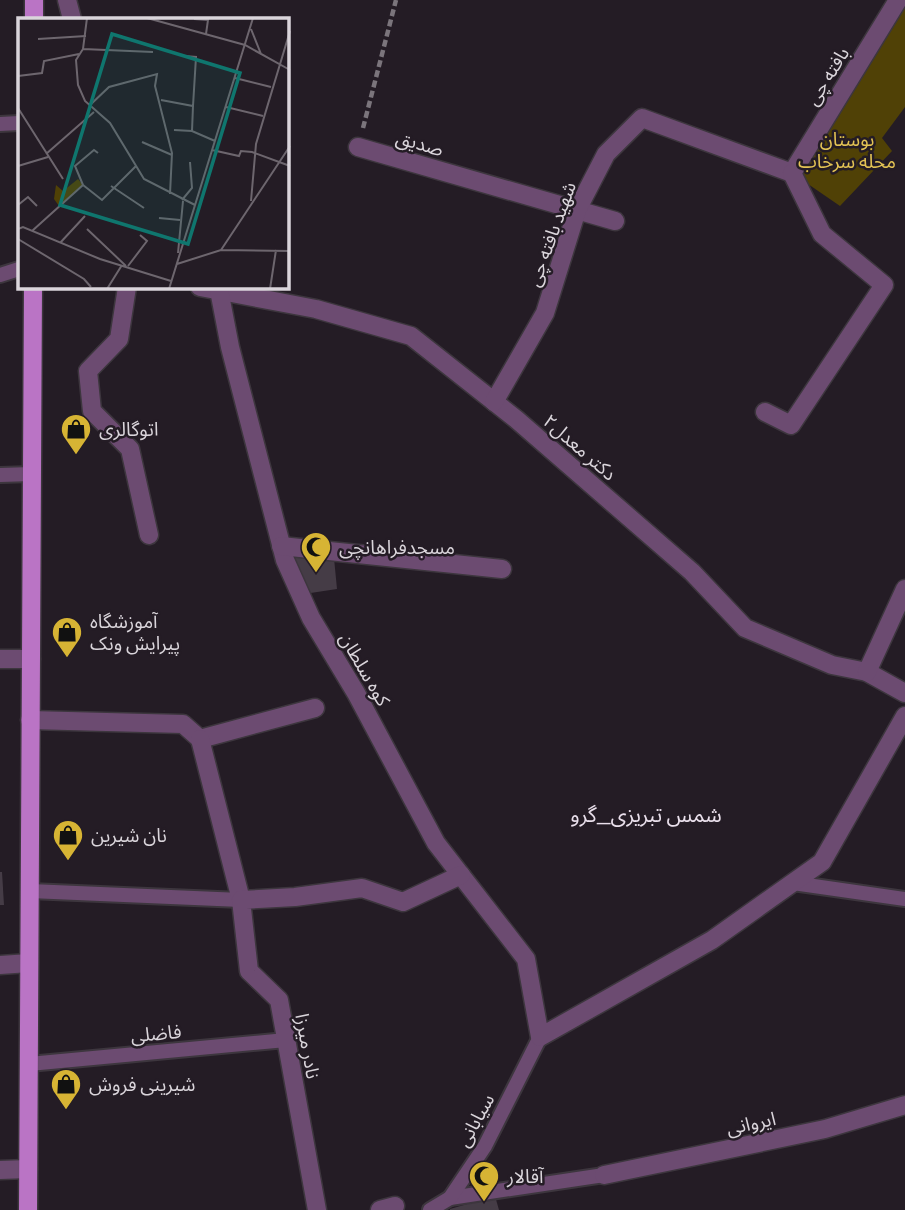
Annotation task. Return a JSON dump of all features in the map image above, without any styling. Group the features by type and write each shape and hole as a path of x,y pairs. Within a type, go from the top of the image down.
{"main road":[{"path":"34,0 34,18"},
{"path":"28,1210 33,289"}],"street":[{"path":"66,0 72,18"},
{"name":"بافته چی","path":"792,173 898,0"},
{"name":"شهید بافته چی","path":"494,401 545,313 577,210 606,154 642,118 792,173"},
{"name":"صدیق","path":"358,147 615,221"},
{"path":"765,412 792,425 884,285 822,234 792,173"},
{"path":"127,289 119,339 88,371 92,411 130,449 149,535"},
{"name":"دکتر معدل۲","path":"213,289 316,309 411,336 494,401 692,572 745,628 832,665 867,672 905,692"},
{"name":"کوه سلطان","path":"219,290 230,347 282,547 311,618 362,705 436,843 526,959 540,1037"},
{"path":"282,547 502,569"},
{"path":"867,672 905,589"},
{"path":"0,659 31,659"},
{"path":"30,720 183,724 200,739 315,708"},
{"path":"540,1037 712,940 822,862 905,716"},
{"name":"نادر میرزا","path":"200,739 241,900 249,971 279,1000 317,1210"},
{"path":"241,900 295,897 362,888 403,902 461,875"},
{"path":"0,965 29,963"},
{"name":"ایروانی","path":"604,1175 825,1129 905,1105"},
{"path":"0,1170 29,1169"}],"lane":[{"path":"0,124 18,123"},
{"path":"0,275 18,269"},
{"path":"0,475 32,474"},
{"path":"793,883 905,899"},
{"path":"30,891 241,900"},
{"name":"سیابانی","path":"430,1210 450,1198 485,1146 540,1037"},
{"name":"فاضلی","path":"29,1064 286,1040"},
{"path":"450,1198 604,1175"}],"path":[{"path":"358,147 396,0"}],"green space":[{"name":"بوستان محله سرخاب","path":"905,0 905,107 882,138 892,151 840,206 792,173"}],"building":[{"name":"مسجدفراهانچی","path":"290,557 334,558 337,589 304,594"},
{"path":"2,872 4,905 0,905"},
{"name":"آقالار","path":"495,1196 499,1210 450,1210 450,1209"}],"place":[{"name":"اتوگالری","path":"76,456"},
{"name":"مسجدفراهانچی","path":"316,574"},
{"name":"آموزشگاه پیرایش ونک","path":"67,659"},
{"name":"نان شیرین","path":"68,862"},
{"name":"شیرینی فروش","path":"66,1111"},
{"name":"آقالار","path":"484,1203"}],"district":[{"name":"شمس تبریزی_گرو","path":"646,815"}]}
